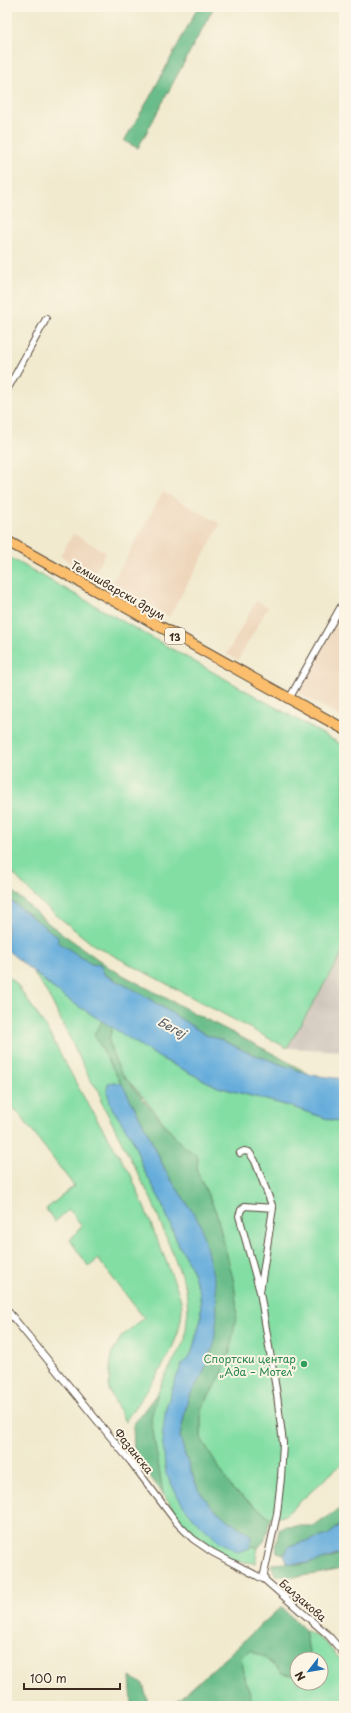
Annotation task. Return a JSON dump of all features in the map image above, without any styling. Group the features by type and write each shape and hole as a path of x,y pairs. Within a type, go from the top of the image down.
{"main road":[{"name":"Темишварски друм","path":"7,541 344,729"}],"street":[{"path":"7,390 46,320"},
{"path":"289,699 344,601"},
{"path":"240,1153 244,1151 248,1152 255,1161 273,1208 260,1292"},
{"path":"265,1580 264,1574 277,1514 283,1443 277,1395 260,1292 239,1212 245,1206 273,1208"},
{"name":"Фазанска","path":"7,1310 131,1462 177,1523 193,1539 212,1552 265,1580"},
{"name":"Балзакова","path":"265,1580 328,1635 344,1654"}],"shaded area":[{"path":"163,492 221,524 169,617 111,585"},
{"path":"73,534 106,552 94,575 60,556"},
{"path":"256,601 268,607 238,660 227,654"},
{"path":"344,609 344,719 298,693"},
{"path":"344,950 344,1051 287,1048"}],"green space":[{"path":"198,7 214,7 138,148 124,141 150,97"},
{"path":"7,556 344,746 344,950 287,1048 92,944 39,901 7,867"},
{"path":"7,886 49,924 110,968 311,1075 247,1052 222,1040 206,1035 140,993 105,975 100,965 91,964 57,942 57,937 7,898"},
{"path":"33,972 64,997 102,1021 94,1034 122,1084 113,1082 112,1108 132,1138 144,1170 161,1201 179,1246 191,1267 200,1293 201,1318 191,1355 183,1363 166,1407 250,1548 250,1545 258,1548 255,1563 233,1561 187,1529 163,1494 151,1419 154,1401 163,1380 185,1340 188,1310 186,1288 152,1201 101,1101 100,1092 91,1081 50,998"},
{"path":"7,975 15,982 46,1027 83,1096 131,1175 177,1288 182,1304 180,1325 169,1354 125,1422 109,1390 111,1354 122,1336 144,1318 98,1259 89,1267 70,1240 82,1226 69,1209 55,1222 46,1209 74,1186 16,1110 7,1105"},
{"path":"102,1021 112,1027 109,1040 112,1053 121,1073 181,1144 198,1156 197,1171 216,1212 234,1283 237,1312 230,1351 223,1372 201,1409 201,1438 232,1489 271,1518 264,1541 258,1548 250,1545 251,1536 246,1531 230,1522 210,1505 198,1489 185,1455 180,1436 188,1398 203,1374 200,1223 166,1172 146,1129 94,1034"},
{"name":"Спортски центар „Ада – Мотел”","path":"112,1027 160,1058 218,1087 289,1106 331,1120 344,1122 344,1462 284,1516 271,1518 232,1489 201,1438 201,1409 223,1372 237,1312 234,1283 216,1212 197,1171 198,1156 183,1147 144,1098 121,1073 112,1053 109,1040"},
{"path":"158,1392 151,1419 163,1494 141,1464 134,1450 133,1425"},
{"path":"344,1506 344,1522 328,1535 289,1546 284,1554 277,1552 276,1545 279,1530 287,1526 314,1526"},
{"path":"344,1552 344,1568 319,1574 275,1576 271,1564 286,1563 299,1565 332,1558"},
{"path":"281,1607 305,1630 309,1651 289,1651 289,1674 283,1674 265,1658 251,1650 241,1657 246,1682 254,1706 172,1706"},
{"path":"305,1630 325,1642 344,1664 344,1706 254,1706 246,1682 241,1657 251,1650 265,1658 283,1674 289,1674 289,1691 329,1691 329,1651 309,1651"},
{"path":"130,1677 143,1684 149,1706 131,1706"}],"water":[{"name":"Бегеј","path":"7,898 58,937 58,942 91,964 100,965 105,975 140,993 206,1035 222,1040 247,1052 311,1075 344,1079 344,1122 331,1120 289,1106 218,1087 160,1058 64,997 7,950"},
{"path":"113,1082 122,1084 146,1129 166,1172 200,1223 216,1287 217,1315 214,1345 203,1374 188,1398 180,1436 185,1455 198,1489 210,1505 230,1522 246,1531 251,1536 250,1548 238,1552 217,1540 195,1520 182,1504 166,1474 162,1437 166,1407 183,1363 191,1355 201,1318 200,1293 191,1267 179,1246 161,1201 144,1170 132,1138 112,1108 107,1092 108,1083"},
{"path":"344,1522 344,1552 316,1562 301,1564 286,1563 284,1555 289,1546 328,1535"}],"place":[{"name":"Спортски центар „Ада – Мотел”","path":"304,1364"}]}
